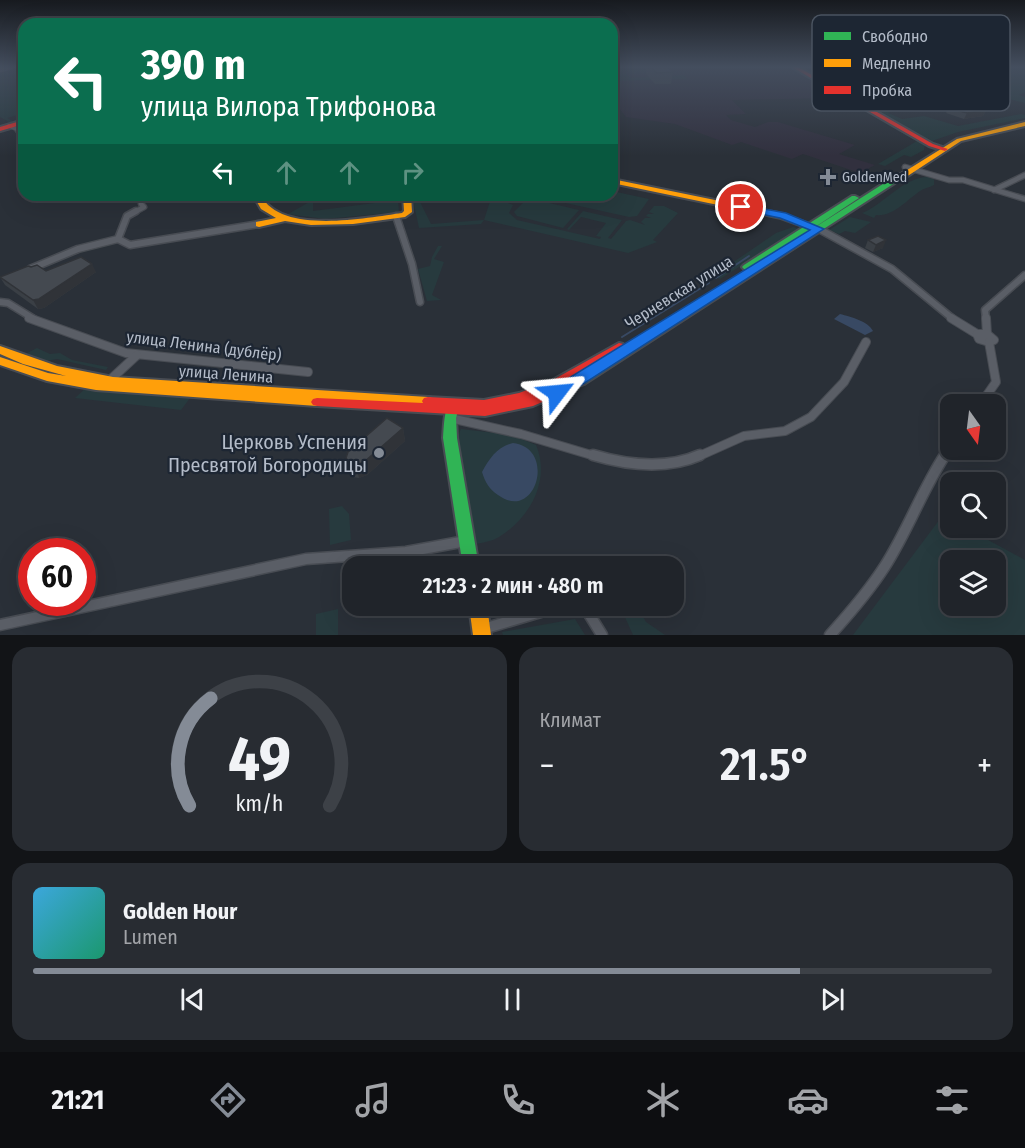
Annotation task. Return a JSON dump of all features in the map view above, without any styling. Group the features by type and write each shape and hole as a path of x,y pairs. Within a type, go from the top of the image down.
{"main road":[{"path":"874,111 941,148"},
{"name":"Черневская улица","path":"452,411 481,404 514,401 564,381 941,148 969,137 1025,122"},
{"path":"618,182 783,216 814,228"},
{"path":"260,201 269,211 285,218 323,223 408,214 407,201"},
{"path":"259,224 285,218"},
{"name":"улица Ленина","path":"0,350 38,365 110,380 452,411"},
{"name":"улица Ленина","path":"0,362 64,380 126,389 452,411"},
{"path":"452,411 450,438 469,556"},
{"path":"480,616 482,632"}],"street":[{"path":"909,168 949,180 963,180 1025,199"},
{"path":"994,190 1025,175"},
{"path":"118,239 127,216 144,207 141,201"},
{"path":"396,216 412,264 420,302"},
{"path":"26,270 76,250 118,239 130,245 259,224"},
{"path":"814,228 892,269 958,322 977,334 979,339 988,338"},
{"path":"988,394 996,382 985,310 998,297 1011,290 1025,275"},
{"name":"улица Ленина (дублёр)","path":"0,302 8,303 25,315 137,355 308,372"},
{"path":"452,411 521,434 639,466 679,463 697,458 734,439 787,431 800,424 821,407 845,379 866,342"},
{"path":"110,380 137,355"},
{"path":"830,635 855,607 885,566 913,516 928,481 942,460"},
{"path":"0,625 306,559 406,552 466,540"},
{"path":"482,632 531,616"},
{"path":"590,616 602,635"}],"shaded area":[{"path":"618,97 812,97 732,100 746,114 726,115 731,120 755,127 768,122 778,122 855,145 839,154 875,165 860,173 803,154 792,159 741,142 732,145 675,124 626,117 618,107"}],"green space":[{"path":"0,97 18,97 18,115 7,118 14,122 11,123 0,117"},
{"path":"1010,97 1025,97 1025,103 1010,99"},
{"path":"892,111 888,113 902,119 924,116 958,126 1021,114 1025,115 1025,118 958,132 932,141 880,113"},
{"path":"875,118 922,142 925,145 924,150 911,157 904,155 885,166 878,164 917,141"},
{"path":"928,177 934,179 934,185 922,190 894,211 876,215 874,218 862,213 910,182"},
{"path":"618,192 649,199 637,216 629,217 557,201 618,201"},
{"path":"311,201 313,211 398,201 399,212 325,219 288,214"},
{"path":"413,201 420,201 431,224 484,220 481,224 419,228"},
{"path":"490,201 503,201 513,205 509,213 517,220 600,239 601,237 596,236 606,223 581,217 569,230 567,229 583,211 622,220 608,238 611,239 626,221 630,220 645,225 641,222 645,218 651,218 646,216 654,214 649,212 654,206 664,206 678,213 653,240 657,242 628,253 484,220"},
{"path":"525,201 541,201 579,210 563,228 517,216 514,212"},
{"path":"850,217 871,222 855,233 845,231 839,234 829,230"},
{"path":"793,227 799,229 720,279 713,276 776,233"},
{"path":"438,246 442,246 434,259 444,262 432,295 441,300 427,301 418,269 430,266"},
{"path":"37,348 50,354 60,353 72,360 108,367 106,370 57,359 46,361 27,353"},
{"path":"86,388 190,398 181,410 75,398"},
{"path":"461,429 512,435 536,445 540,458 541,471 535,497 520,520 499,537 477,544 461,466 459,437"},
{"path":"342,506 349,514 351,540 330,545 329,509"},
{"path":"940,519 940,538 984,538 1025,560 1025,635 853,635"},
{"path":"338,609 338,635 316,635 316,614"},
{"path":"624,616 642,616 646,622 665,635 633,635"},
{"path":"575,619 585,635 503,635 502,632"}],"water":[{"path":"840,314 863,322 873,331 865,335 834,319"},
{"path":"513,443 527,448 535,457 538,469 531,492 523,499 511,501 492,490 482,472 494,454"}],"building":[{"path":"878,236 886,240 876,245 868,240"},
{"path":"81,257 92,264 39,299 33,300 0,277 28,266 37,265 46,271"},
{"path":"387,418 403,428 364,462 356,465 350,464 346,458 348,452"}],"waterway":[{"path":"716,278 749,256"},
{"path":"622,337 709,283"}],"traffic: fast":[{"path":"580,381 900,177"},
{"path":"747,267 855,198"},
{"path":"454,403 450,418 450,438 469,556"}],"traffic: slow":[{"path":"900,177 959,140 1025,124"},
{"path":"618,182 783,216 819,229"},
{"path":"260,201 275,215 291,220 332,223 405,215 408,212 407,201"},
{"path":"259,224 285,218"},
{"path":"0,350 27,362 56,370 113,381 428,401"},
{"path":"0,361 47,377 96,386 317,402"},
{"path":"479,616 482,635"}],"traffic: jam":[{"path":"871,111 931,145 945,149"},
{"path":"0,129 18,124"},
{"path":"428,401 484,404 521,397 555,384 619,347"},
{"path":"317,402 485,411 529,403 580,381"}],"place":[{"name":"GoldenMed","path":"828,177"},
{"name":"Церковь Успения Пресвятой Богородицы","path":"379,453"}],"route":[{"path":"557,393 585,378 819,229 783,216 741,207"}]}
